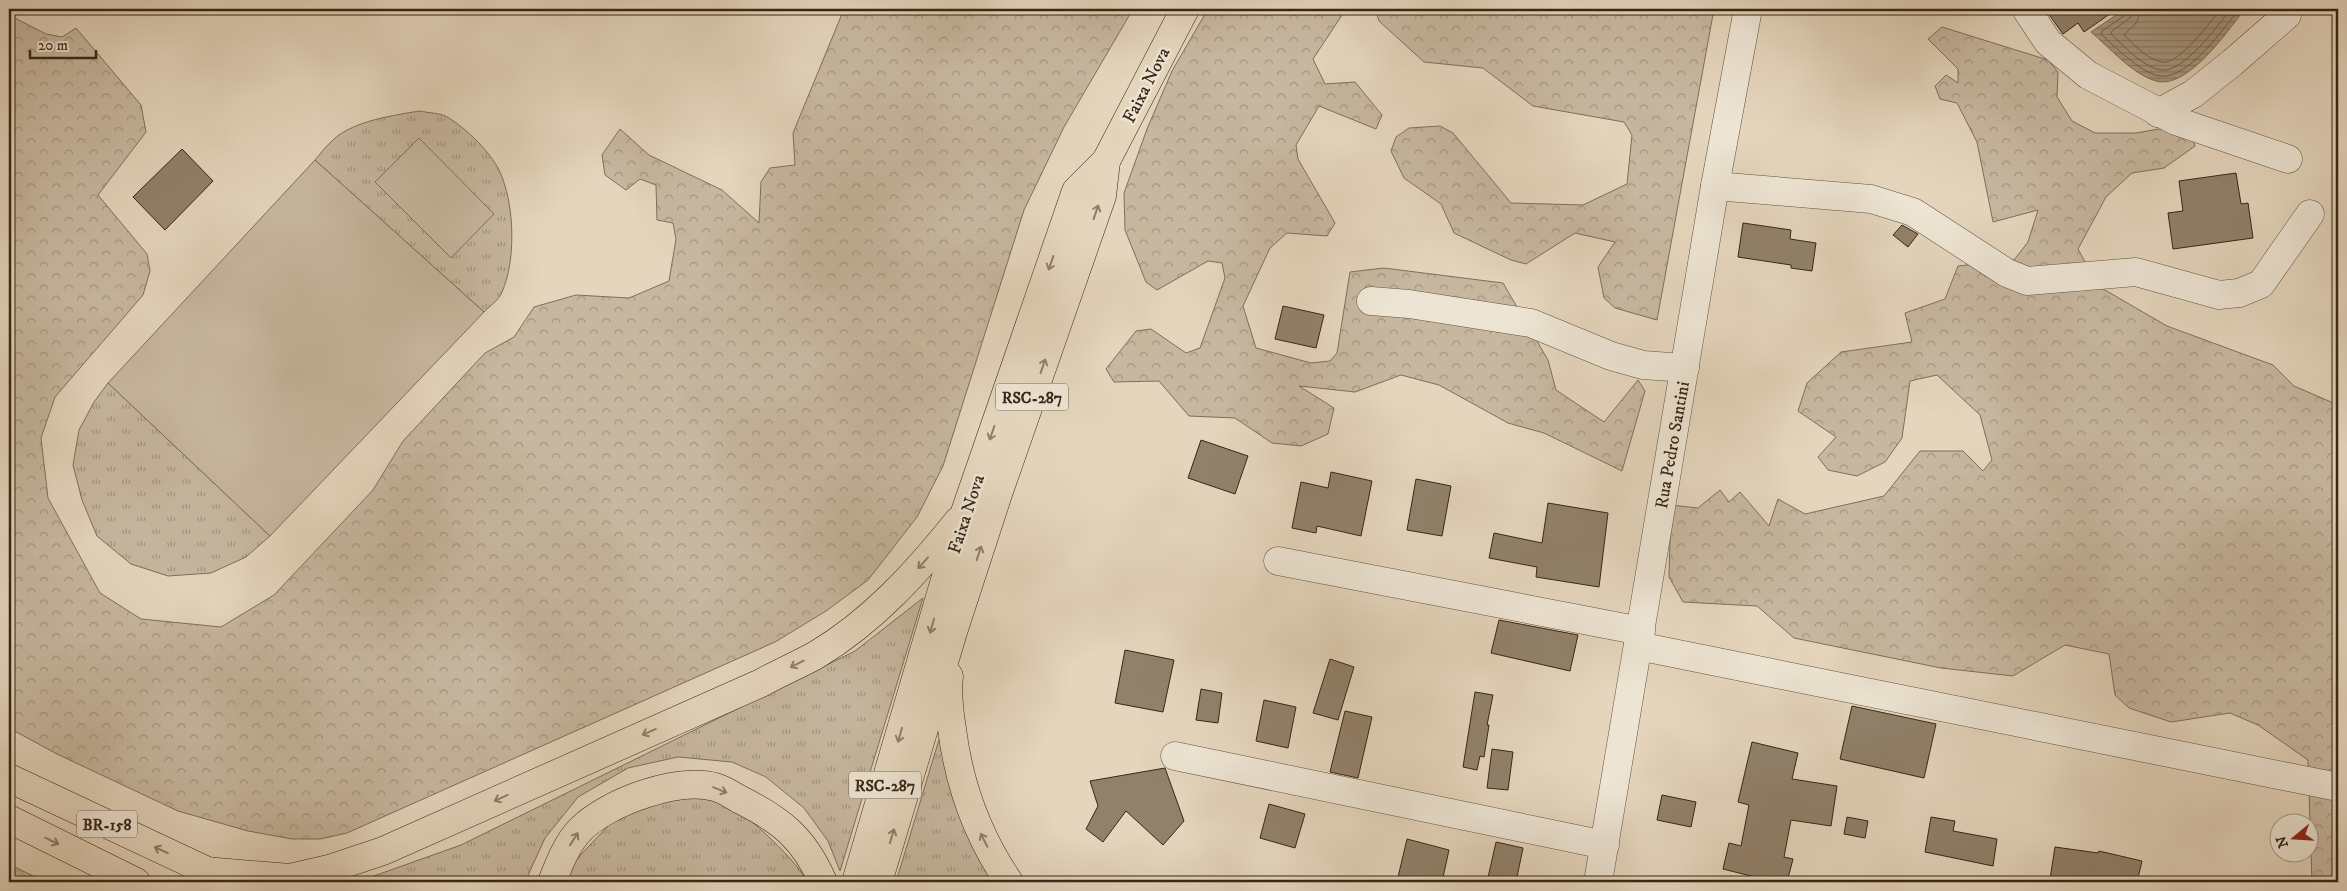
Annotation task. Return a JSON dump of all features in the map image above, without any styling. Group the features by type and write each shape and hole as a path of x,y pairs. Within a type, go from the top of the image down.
{"highway":[{"name":"Faixa Nova","path":"856,882 965,512 1076,190 1106,161 1185,9"},
{"name":"Faixa Nova","path":"878,882 953,632 998,494 1102,196 1106,161"},
{"path":"205,871 290,878 329,869 383,851 761,682 816,654 856,627 882,606 924,562 965,512"},
{"path":"953,632 947,693 961,783 984,842 1009,882"},
{"name":"BR-158","path":"9,778 230,882"},
{"path":"552,882 563,855 579,830 599,814 620,802 648,793 690,786 715,787 778,820 804,845 823,882"},
{"name":"BR-158","path":"9,819 127,879"}],"street":[{"name":"Rua Pedro Santini","path":"1598,882 1716,186 1748,9"},
{"path":"2026,9 2048,42 2088,76 2158,112 2225,139 2288,159"},
{"path":"2158,112 2193,94 2287,15"},
{"path":"1716,186 1871,199 1913,212 2006,273 2027,281 2136,272 2219,294 2239,293 2261,284 2310,214"},
{"path":"1371,301 1409,304 1531,323 1611,356 1643,365 1685,368"},
{"path":"1278,561 2338,787"},
{"path":"1175,756 1605,845"}],"green space":[{"path":"844,9 1133,9 1064,127 1024,210 943,466 917,517 868,580 826,611 775,642 347,833 320,839 292,839 248,831 178,811 57,754 9,728 9,15 46,34 62,37 76,28 141,105 146,132 98,195 147,254 150,271 143,295 55,397 41,438 48,498 100,593 141,619 221,627 274,595 373,490 403,441 485,353 514,337 534,307 576,295 629,298 669,281 676,239 673,223 657,220 656,185 640,179 626,190 605,175 602,155 620,129 649,155 722,190 759,223 761,182 770,168 795,165 793,133"},
{"path":"1208,9 1346,9 1313,59 1325,84 1355,82 1382,115 1376,129 1319,106 1296,145 1298,159 1335,223 1327,236 1287,233 1270,248 1243,306 1256,348 1311,363 1330,361 1337,353 1350,272 1384,268 1503,283 1548,360 1556,390 1604,422 1638,380 1645,391 1622,471 1544,433 1508,423 1439,385 1401,375 1355,392 1299,386 1334,408 1328,434 1301,446 1272,443 1235,418 1189,416 1159,381 1114,382 1106,369 1136,331 1151,329 1186,353 1200,348 1225,278 1222,263 1208,261 1157,290 1146,282 1125,230 1124,193 1147,129 1172,71"},
{"path":"1375,9 1714,9 1657,320 1615,308 1604,298 1598,267 1615,242 1575,233 1526,264 1511,260 1454,233 1441,204 1404,178 1391,151 1396,137 1409,128 1440,126 1453,133 1511,203 1583,205 1627,184 1632,135 1624,122 1533,106 1483,68 1424,62 1379,21"},
{"path":"1942,27 2048,60 2058,72 2057,97 2072,121 2095,133 2136,133 2159,129 2192,135 2195,146 2164,168 2132,173 2106,197 2078,249 2098,286 2167,326 2273,365 2294,386 2338,405 2338,882 2312,882 2311,864 2320,864 2320,814 2310,814 2308,760 2258,725 2230,713 2171,722 2129,708 2115,695 2109,654 2065,645 2013,676 1941,668 1794,638 1757,606 1683,602 1669,577 1671,505 1698,508 1720,490 1729,502 1740,492 1769,526 1778,499 1805,514 1884,496 1920,451 1963,451 1983,471 1992,460 1980,415 1937,375 1910,381 1902,438 1885,462 1857,476 1828,470 1818,457 1836,437 1798,411 1807,383 1841,352 1912,342 1905,313 1945,299 1958,266 2014,260 2028,242 2038,210 1993,222 1977,142 1957,103 1940,99 1935,86 1946,75 1958,83 1958,69 1928,39"},
{"path":"420,111 446,116 462,127 486,150 502,176 507,192 512,227 510,262 501,295 484,312 315,160 334,139 352,128 375,120"},
{"path":"419,138 494,214 451,258 375,182"},
{"path":"315,160 484,312 270,536 108,383"},
{"path":"108,383 270,536 246,557 211,573 168,576 131,564 97,536 82,500 73,465 79,430 94,402"},
{"path":"923,598 840,871 828,841 804,808 766,777 732,762 678,757 628,768 578,797 545,838 525,882 357,882 461,845 855,651"},
{"path":"941,733 997,882 896,882"},
{"path":"683,793 717,801 736,809 784,852 795,864 806,882 567,882 567,869 610,824 637,805"},
{"path":"9,864 45,882 9,882"}],"water":[{"path":"2125,9 2245,9 2218,43 2194,68 2168,81 2156,81 2138,73 2091,32"}],"building":[{"path":"2045,9 2117,9 2084,32 2078,23 2063,34"},
{"path":"182,149 213,181 165,230 133,197"},
{"path":"2236,173 2241,204 2248,203 2253,238 2173,249 2168,213 2183,211 2179,181"},
{"path":"1743,223 1791,230 1790,239 1816,243 1812,271 1791,268 1791,265 1738,257"},
{"path":"1902,225 1918,234 1908,247 1893,235"},
{"path":"1283,306 1324,315 1316,348 1275,339"},
{"path":"1201,440 1248,456 1235,494 1188,478"},
{"path":"1331,472 1372,481 1361,536 1317,526 1316,533 1292,528 1301,482 1328,488"},
{"path":"1416,479 1451,486 1442,536 1407,530"},
{"path":"1548,503 1608,513 1599,587 1536,577 1537,567 1489,558 1494,533 1542,543"},
{"path":"1499,620 1578,635 1570,671 1491,653"},
{"path":"1125,650 1174,660 1163,712 1115,703"},
{"path":"1330,659 1354,667 1338,720 1313,713"},
{"path":"1201,689 1222,693 1218,723 1196,720"},
{"path":"1475,692 1493,695 1487,725 1489,725 1484,757 1480,756 1477,770 1463,767"},
{"path":"1264,700 1296,707 1288,748 1256,741"},
{"path":"1852,706 1936,724 1924,778 1840,759"},
{"path":"1345,711 1372,717 1358,778 1330,772"},
{"path":"1752,742 1798,753 1792,779 1837,786 1831,826 1791,820 1784,857 1793,859 1787,882 1775,882 1723,869 1729,843 1741,846 1749,805 1738,802"},
{"path":"1492,749 1513,752 1508,790 1487,788"},
{"path":"1165,768 1184,821 1163,845 1126,811 1103,842 1086,829 1098,806 1090,781"},
{"path":"1662,795 1696,802 1691,827 1657,820"},
{"path":"1269,804 1305,814 1295,848 1260,838"},
{"path":"1847,817 1868,821 1865,838 1844,834"},
{"path":"1931,817 1955,821 1953,831 1997,839 1993,866 1925,852"},
{"path":"1407,839 1449,850 1442,882 1419,882 1398,877"},
{"path":"1496,842 1523,848 1516,882 1487,882"},
{"path":"2055,847 2098,853 2099,851 2142,861 2137,882 2070,882 2050,879"}]}
